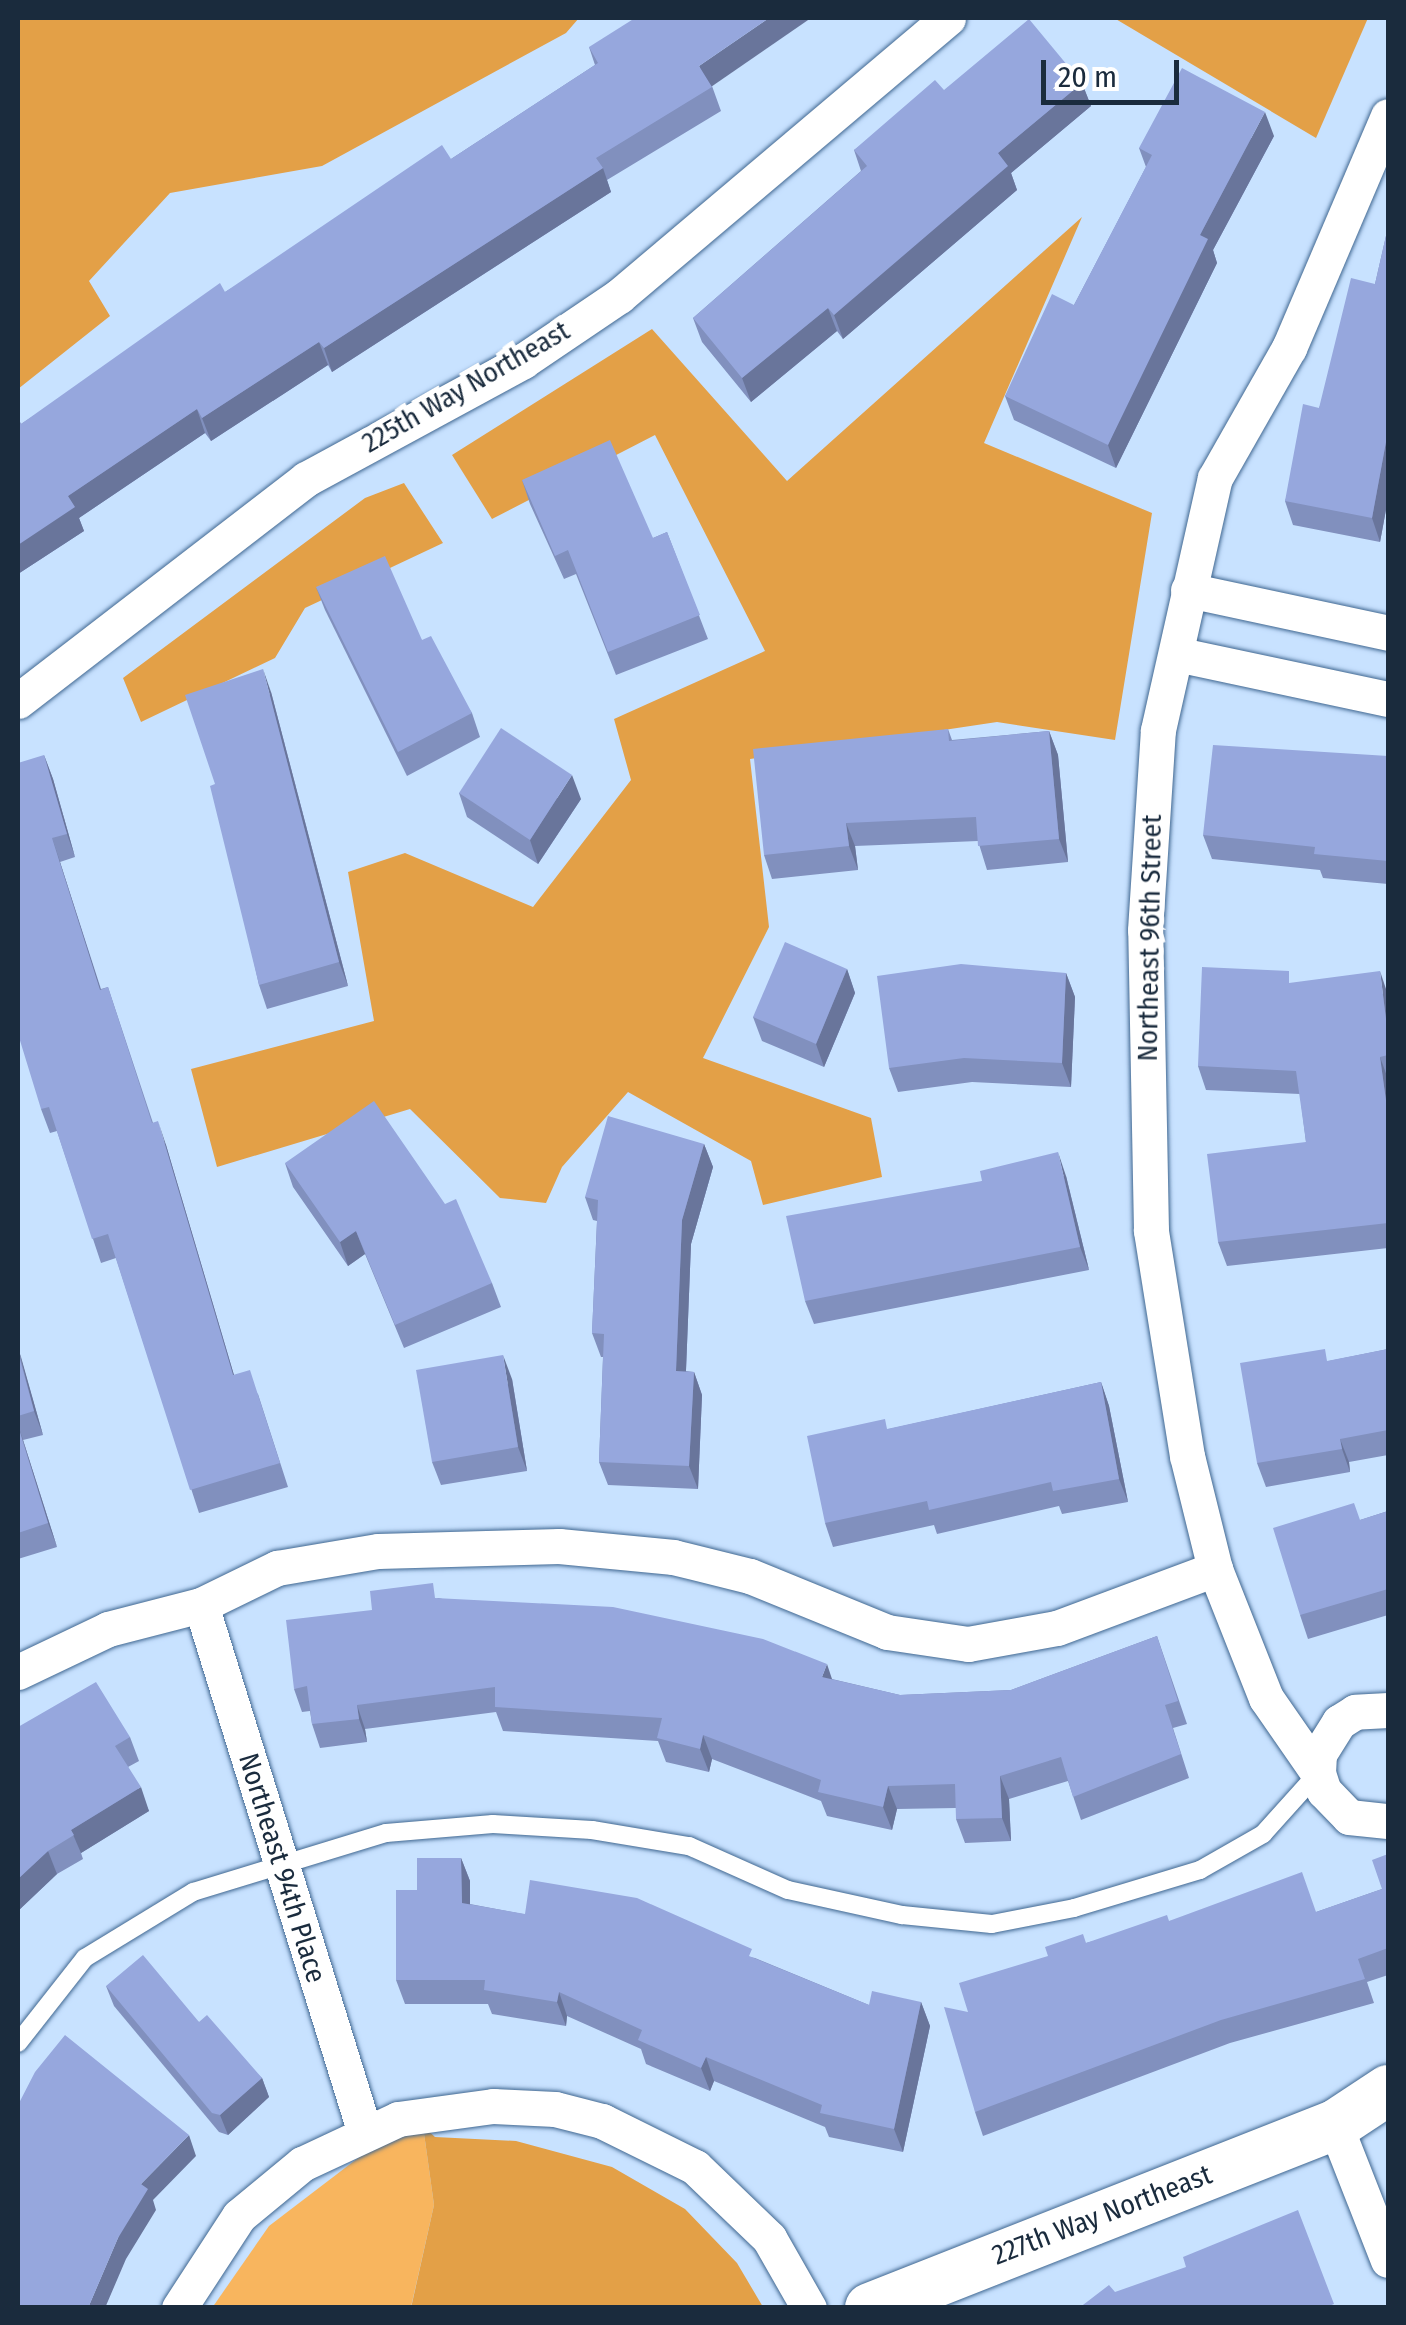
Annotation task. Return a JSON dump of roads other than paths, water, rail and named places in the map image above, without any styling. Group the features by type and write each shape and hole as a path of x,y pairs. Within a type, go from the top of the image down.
{"street":[{"name":"225th Way Northeast","path":"18,701 306,479 523,361 620,296 948,18"},
{"name":"Northeast 96th Street","path":"1388,116 1289,348 1215,478 1157,745 1146,911 1148,1179 1168,1358 1215,1569 1266,1698 1318,1773 1324,1791 1350,1817 1388,1821"},
{"path":"1188,590 1388,634"},
{"path":"1176,654 1388,699"},
{"path":"18,1672 108,1628 201,1605 294,1565 378,1551 560,1546 673,1557 750,1576 886,1632 968,1644 1057,1628 1215,1569"},
{"name":"Northeast 94th Place","path":"201,1605 364,2130"},
{"path":"1318,1773 1319,1754 1338,1722 1354,1712 1388,1710"},
{"name":"227th Way Northeast","path":"870,2308 1335,2125 1388,2090"},
{"path":"179,2308 239,2216 302,2164 364,2130 452,2107 555,2108 602,2120 694,2167 769,2238 809,2308"},
{"name":"227th Way Northeast","path":"1335,2125 1388,2123"},
{"path":"1335,2125 1388,2260"}],"lane":[{"path":"18,2043 85,1958 193,1892 280,1861 386,1833 493,1824 592,1830 689,1846 788,1890 902,1915 992,1924 1074,1908 1200,1870 1263,1834 1318,1773"}]}
